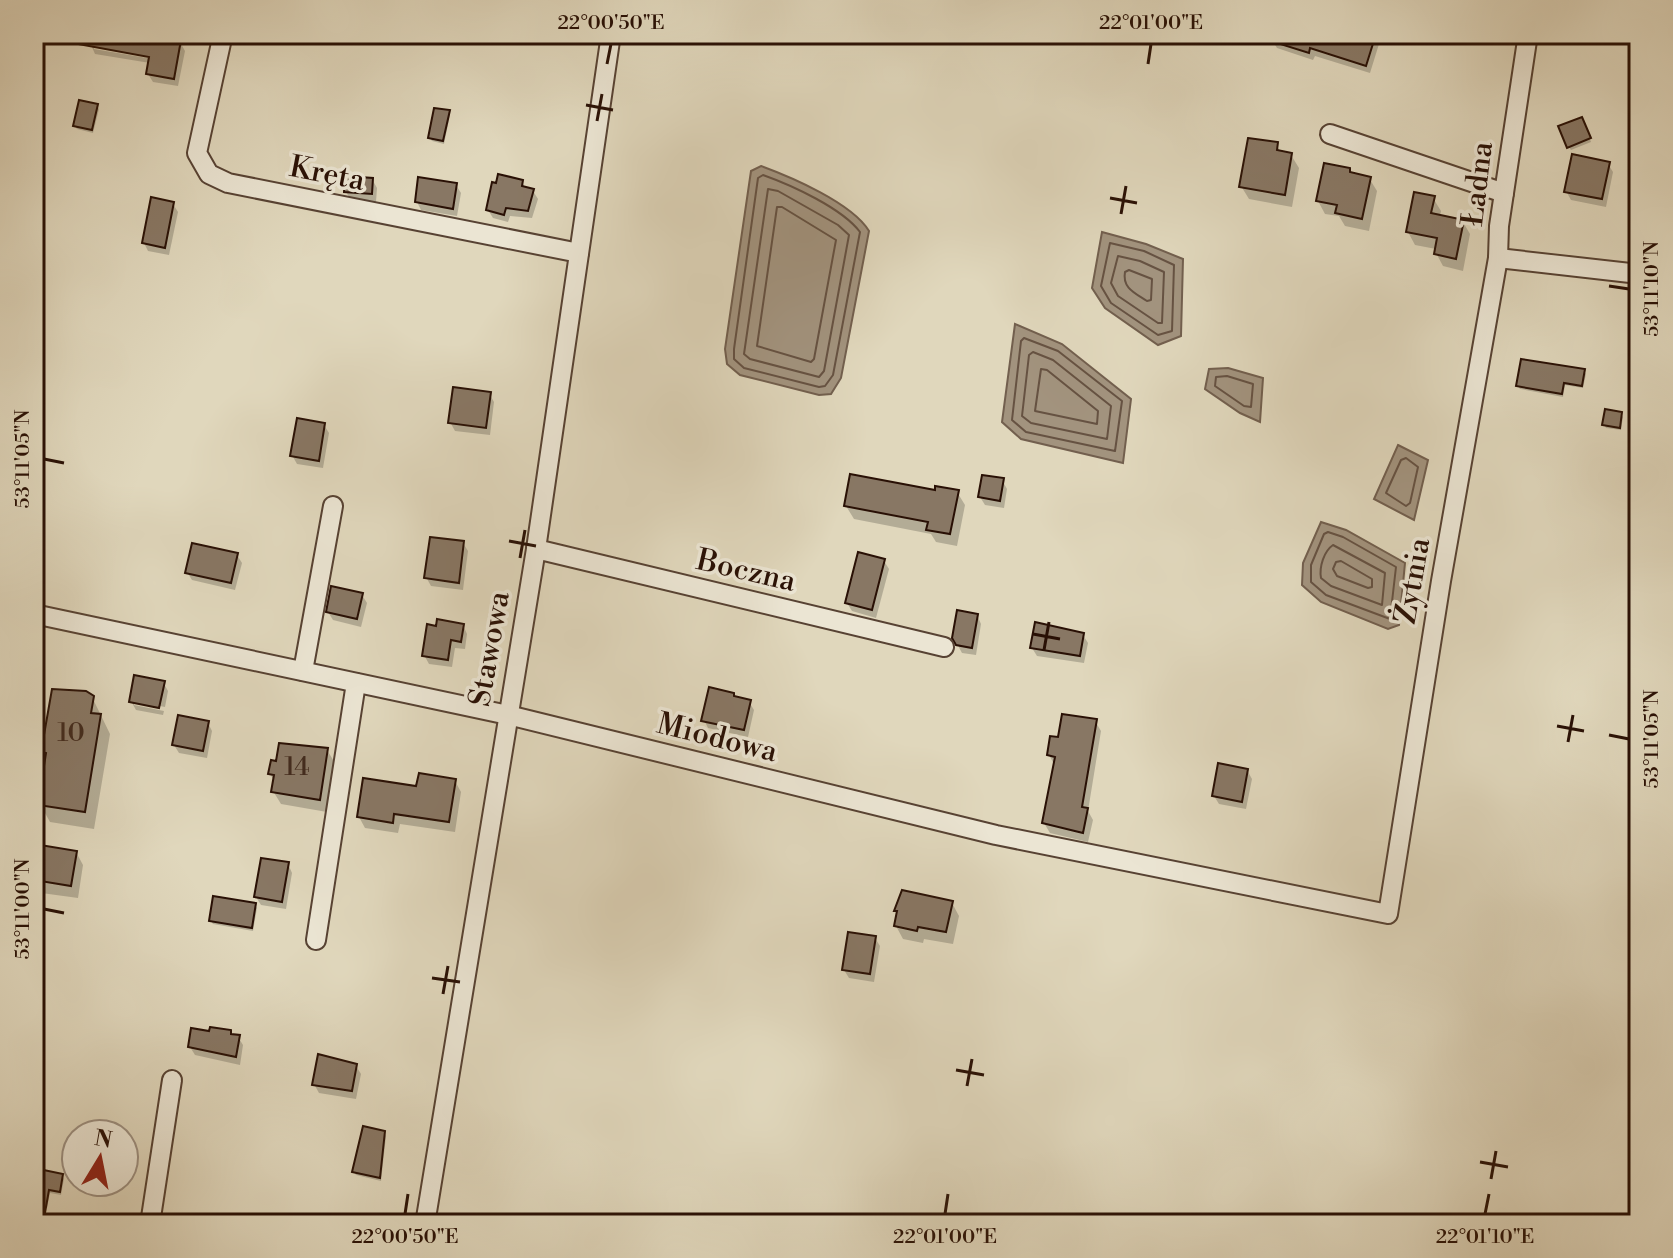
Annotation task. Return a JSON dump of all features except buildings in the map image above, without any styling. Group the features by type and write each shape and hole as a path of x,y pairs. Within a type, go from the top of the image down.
{"street":[{"name":"Kręta","path":"223,34 197,153 209,174 228,183 579,253"},
{"name":"Stawowa","path":"425,1224 536,549 611,34"},
{"name":"Ładna","path":"1522,36 1498,258 1639,274"},
{"path":"1330,134 1504,193"},
{"name":"Żytnia","path":"1388,914 1441,581 1498,258"},
{"path":"303,671 333,506"},
{"name":"Boczna","path":"536,549 944,647"},
{"name":"Miodowa","path":"34,614 508,715 996,835 1388,914"},
{"path":"316,940 356,683"},
{"path":"150,1224 172,1080"}],"water":[{"path":"761,166 835,201 869,231 841,378 831,394 819,395 740,375 727,364 725,349 751,171"},
{"path":"1102,232 1146,244 1183,259 1181,336 1158,345 1105,308 1092,288"},
{"path":"1015,324 1062,344 1131,399 1123,463 1021,439 1002,422"},
{"path":"1228,368 1263,378 1260,422 1240,413 1205,389 1209,369"},
{"path":"1398,445 1428,460 1414,520 1374,499"},
{"path":"1321,522 1346,530 1405,563 1399,625 1388,629 1321,602 1302,585 1303,563"}]}
